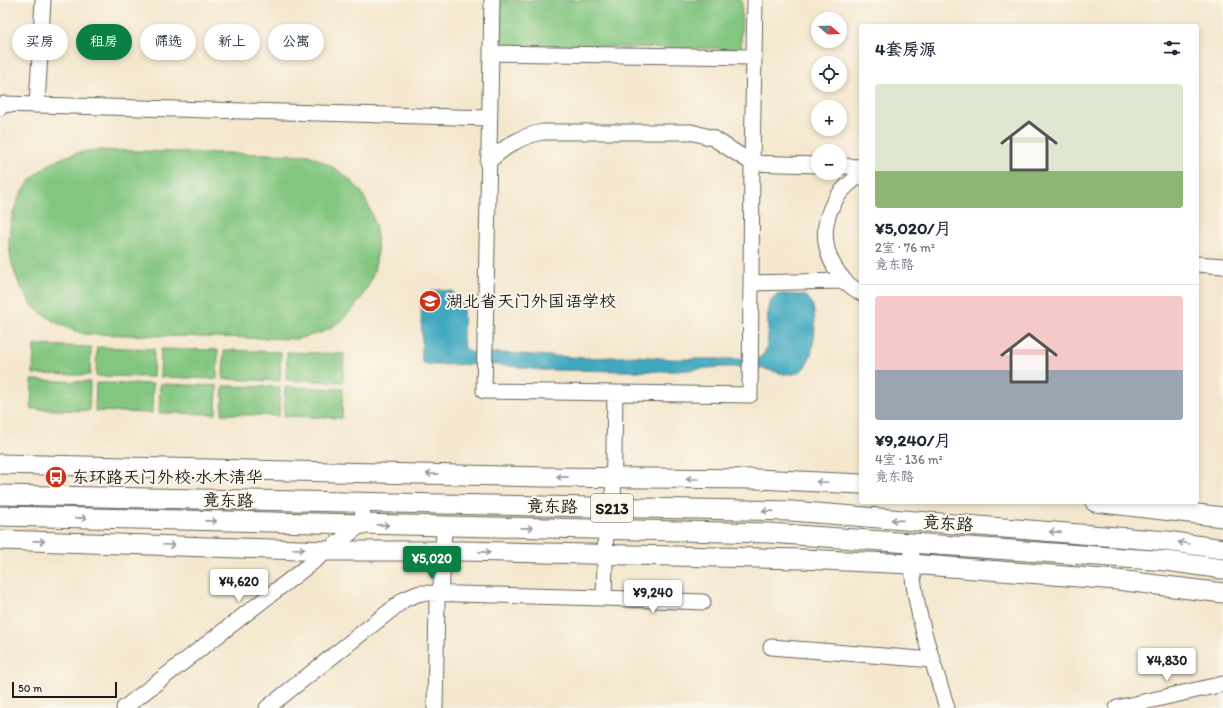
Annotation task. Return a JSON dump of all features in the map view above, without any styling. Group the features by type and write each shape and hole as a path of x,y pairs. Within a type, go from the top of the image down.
{"main road":[{"path":"0,464 613,478 756,479 859,484"},
{"name":"竟东路","path":"0,495 791,511 1167,540 1223,549"},
{"path":"1112,504 1223,517"},
{"name":"竟东路","path":"0,516 769,533 1167,561 1223,569"},
{"path":"0,540 328,551 443,551 794,558 911,564 1118,580 1223,593"}],"street":[{"path":"37,105 43,0"},
{"path":"492,0 484,391 750,395 755,0"},
{"path":"491,53 754,57"},
{"path":"0,108 4,104 489,118"},
{"path":"488,162 510,144 532,134 543,132 644,132 702,134 724,144 752,163 811,165"},
{"path":"847,166 859,167"},
{"path":"859,177 847,184 833,201 826,221 825,243 832,264 844,281 859,292"},
{"path":"1199,264 1223,266"},
{"path":"751,283 844,281"},
{"path":"613,508 615,393"},
{"path":"124,708 362,524 363,502"},
{"path":"435,708 439,594 442,578 444,526"},
{"path":"604,598 606,530"},
{"path":"912,543 911,564 918,610 947,708"},
{"path":"267,708 405,599 420,593 703,602"},
{"path":"771,647 933,660"},
{"path":"1117,708 1223,684"}],"green space":[{"path":"500,0 742,0 741,49 499,45"},
{"path":"93,150 309,155 323,162 342,173 360,191 368,205 374,222 377,240 377,257 373,274 366,290 356,305 344,318 329,329 318,334 297,339 84,334 58,323 40,312 33,305 16,277 11,262 9,245 13,212 19,197 28,183 46,166 59,159"},
{"path":"34,345 91,347 90,375 33,374"},
{"path":"97,347 154,349 153,377 96,376"},
{"path":"161,349 218,350 217,379 160,377"},
{"path":"224,350 281,352 280,381 223,379"},
{"path":"287,352 344,354 343,382 286,380"},
{"path":"32,380 90,382 89,411 31,409"},
{"path":"96,383 153,384 152,413 95,411"},
{"path":"160,384 217,386 216,414 159,413"},
{"path":"223,386 280,387 279,416 222,414"},
{"path":"285,387 343,389 342,418 284,416"}],"water":[{"path":"437,290 452,291 458,298 464,317 464,347 472,353 501,353 587,358 638,356 671,359 757,359 764,354 767,346 768,307 771,300 777,295 782,294 803,296 810,300 814,311 815,320 814,341 809,360 804,368 795,374 782,374 761,368 747,367 643,371 545,370 516,366 470,364 430,365 422,362 421,301 429,292"}],"place":[{"name":"湖北省天门外国语学校","path":"430,301"},
{"name":"东环路天门外校·水木清华","path":"56,477"}]}
